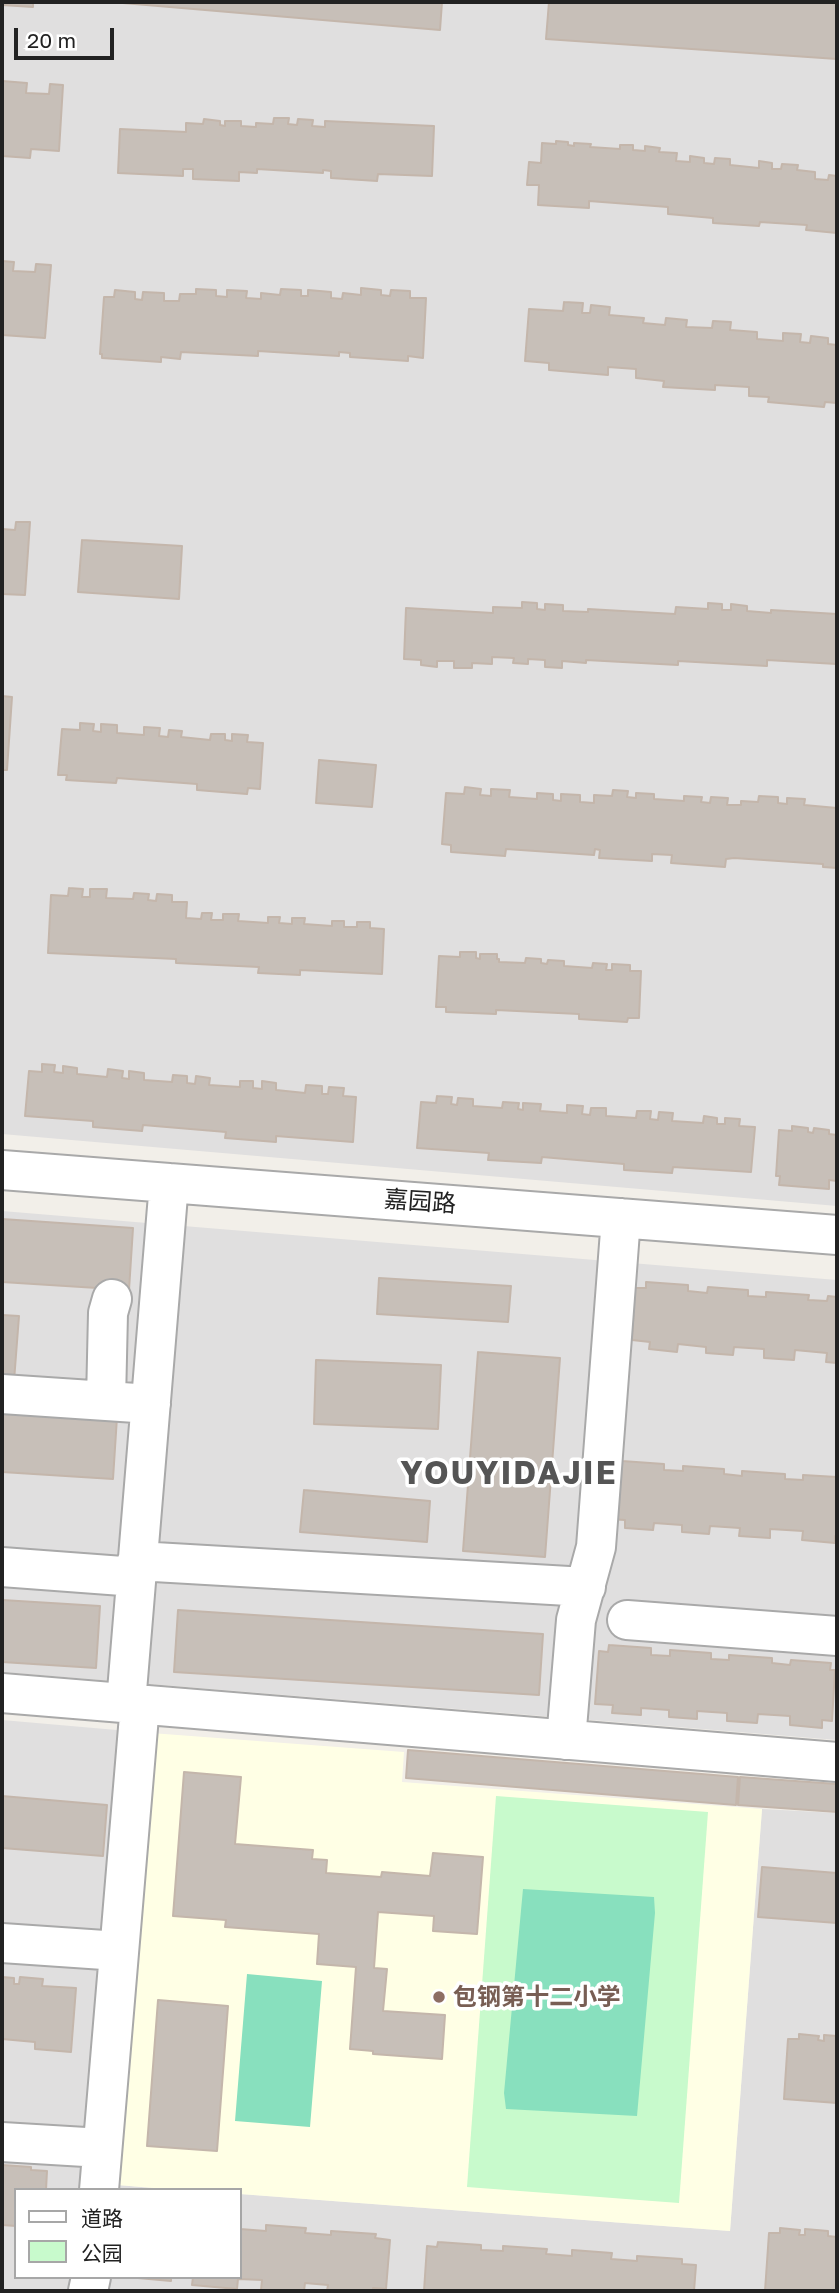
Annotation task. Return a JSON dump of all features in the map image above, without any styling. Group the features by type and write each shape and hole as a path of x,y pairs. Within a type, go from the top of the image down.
{"street":[{"name":"嘉园路","path":"2,1170 837,1235"},
{"path":"99,2188 119,1951 133,1704 137,1569 169,1183"},
{"path":"566,1740 576,1620 596,1547 621,1218"},
{"path":"106,1401 108,1313 112,1299"},
{"path":"2,1394 151,1404"},
{"path":"2,1567 137,1569 586,1587"},
{"path":"627,1620 837,1636"},
{"path":"2,1693 837,1762"},
{"path":"2,1943 119,1951"},
{"path":"2,2142 102,2148"}],"shaded area":[{"path":"2,2 837,2 837,1206 2,1134"},
{"path":"2,1211 837,1280 837,1740 2,1672"},
{"path":"2,1720 151,1733 118,2185 154,2188 14,2188 14,2279 242,2279 242,2194 730,2231 762,1809 837,1813 837,2291 2,2291"},
{"name":"包钢第十二小学","path":"151,1733 404,1752 402,1782 762,1809 730,2231 242,2194 242,2188 154,2188 117,2185"}],"green space":[{"path":"496,1796 708,1812 679,2203 467,2187"},
{"path":"523,1889 654,1897 655,1913 637,2116 506,2109 504,2093"},
{"path":"247,1974 322,1981 310,2127 235,2121"}],"building":[{"path":"2,2 33,2 33,7 2,5"},
{"path":"111,2 442,2 440,30"},
{"path":"549,2 837,2 837,59 546,39"},
{"path":"2,81 27,83 26,93 49,94 50,84 63,85 59,151 31,149 30,158 2,156"},
{"path":"274,118 289,118 288,124 297,125 298,119 313,120 312,126 325,127 325,121 434,126 432,176 378,174 377,181 331,178 331,171 323,170 323,173 257,169 257,173 239,172 239,181 193,179 193,169 183,169 183,176 118,173 120,129 186,132 186,123 203,124 204,119 220,121 220,125 225,126 225,121 241,121 241,126 256,127 256,123 273,124"},
{"path":"556,141 568,142 568,145 574,146 574,143 591,144 590,147 620,149 620,145 633,145 633,150 645,151 645,146 660,148 659,152 677,153 676,161 690,162 690,156 704,158 704,163 714,164 715,158 730,159 730,165 759,168 759,161 772,163 772,169 781,169 782,164 798,165 797,170 815,172 815,179 828,180 829,175 837,176 837,233 806,230 807,225 713,223 713,218 668,214 668,207 589,201 589,208 538,205 539,185 527,185 529,162 541,163 542,143 556,144"},
{"path":"2,261 14,262 13,271 35,272 36,264 51,265 45,338 2,335"},
{"path":"361,288 381,290 381,295 390,296 391,290 410,291 410,298 426,298 423,358 408,356 408,361 350,357 350,353 339,352 339,356 258,351 258,356 181,352 180,359 161,357 161,362 102,358 100,354 104,297 114,297 115,290 135,292 135,299 142,300 143,292 164,293 164,301 179,301 180,294 196,294 196,289 216,290 216,296 227,297 227,290 247,291 246,298 261,299 261,293 280,295 281,289 301,290 301,296 308,296 308,290 331,292 331,298 342,299 343,293 361,295"},
{"path":"564,302 583,303 582,313 590,313 591,305 610,307 609,315 644,318 643,323 665,325 666,318 687,320 686,327 712,328 713,321 731,322 730,330 757,332 757,339 783,341 783,333 801,334 800,342 810,343 811,336 828,338 828,344 837,345 837,403 825,402 824,407 768,402 769,397 749,396 749,387 715,385 715,390 663,387 664,381 636,378 636,369 608,367 608,375 549,370 549,363 525,361 529,309 563,311"},
{"path":"16,522 30,522 25,595 2,594 2,529 15,530"},
{"path":"82,540 182,546 179,599 78,592"},
{"path":"522,602 537,603 537,609 545,610 545,604 563,605 563,611 588,612 588,609 675,614 676,607 708,609 708,603 722,604 722,610 731,610 731,604 747,606 747,611 837,614 837,664 767,660 767,666 678,661 678,665 586,660 586,663 562,661 562,668 545,667 545,660 528,659 528,664 513,663 514,658 492,657 492,664 472,663 472,668 454,668 454,661 437,661 437,667 421,665 421,660 404,659 406,608 493,613 493,607 522,608"},
{"path":"2,696 12,697 7,770 2,770"},
{"path":"80,723 94,724 93,731 101,732 101,724 117,725 117,733 144,735 144,727 160,728 159,736 168,737 169,730 182,731 181,737 210,740 211,734 225,734 225,740 232,741 232,734 248,735 247,742 263,743 260,789 248,788 247,794 197,790 197,784 117,778 116,783 66,780 67,775 58,775 62,729 80,730"},
{"path":"319,760 376,765 372,807 316,803"},
{"path":"465,787 481,789 480,795 491,796 491,789 510,790 509,797 537,799 537,793 553,794 553,800 561,801 561,794 580,795 580,802 594,803 594,795 612,796 613,790 628,791 627,797 636,798 636,793 654,794 654,799 684,801 684,796 702,797 701,802 710,803 711,797 728,798 727,805 741,805 741,801 758,802 759,796 778,797 778,803 787,804 787,798 805,799 804,805 837,808 837,868 823,867 823,864 734,858 726,859 725,867 671,863 672,855 652,854 652,861 599,858 600,850 595,849 594,855 506,849 505,856 451,852 451,845 442,844 446,793 464,794"},
{"path":"69,888 83,889 82,897 90,897 90,889 107,889 106,898 133,899 134,893 149,894 148,900 156,901 157,894 172,895 172,902 187,902 186,918 201,919 202,913 212,913 211,920 223,920 223,914 239,914 238,921 268,923 268,917 280,917 279,923 292,924 292,918 305,918 304,924 332,926 332,921 344,921 344,927 357,927 357,922 370,922 370,928 384,929 382,974 300,970 300,975 258,973 259,967 176,963 176,959 48,953 51,895 68,896"},
{"path":"460,952 476,952 476,958 480,959 480,954 497,954 499,962 525,963 526,958 541,959 541,963 547,964 548,960 564,961 564,966 592,968 593,963 607,964 606,970 612,970 612,964 630,965 630,971 641,971 639,1018 628,1018 627,1022 579,1019 579,1014 496,1010 496,1014 446,1012 446,1007 436,1007 439,956 460,957"},
{"path":"42,1064 55,1065 54,1072 63,1073 63,1066 77,1068 77,1074 107,1077 108,1069 123,1071 122,1078 129,1079 129,1071 144,1073 144,1080 172,1082 173,1075 187,1076 187,1083 195,1084 196,1076 210,1078 209,1085 240,1087 240,1081 253,1081 253,1088 262,1089 262,1081 276,1083 276,1090 305,1093 306,1085 322,1086 322,1094 328,1094 329,1087 344,1088 343,1096 356,1097 353,1142 276,1136 276,1142 225,1138 226,1132 143,1125 142,1131 93,1127 93,1121 25,1116 29,1071 42,1072"},
{"path":"437,1096 452,1097 451,1104 457,1105 458,1098 473,1099 473,1106 502,1108 503,1102 519,1103 518,1109 523,1110 523,1103 541,1104 540,1111 567,1113 567,1105 583,1106 582,1114 590,1115 591,1108 606,1108 606,1116 636,1118 637,1111 651,1111 650,1119 658,1120 659,1112 673,1113 672,1121 703,1123 704,1116 717,1118 717,1124 725,1124 725,1118 740,1119 739,1126 755,1127 751,1172 673,1167 672,1173 624,1170 624,1164 542,1157 541,1163 488,1160 489,1153 417,1148 421,1102 436,1103"},
{"path":"792,1126 808,1128 808,1132 813,1133 814,1128 829,1130 829,1134 837,1135 837,1181 829,1180 829,1189 779,1185 780,1176 776,1176 779,1130 792,1131"},
{"path":"2,1219 133,1228 129,1290 2,1282"},
{"path":"379,1278 511,1286 508,1322 377,1314"},
{"path":"646,1282 688,1285 688,1291 707,1293 708,1287 748,1290 748,1296 766,1297 766,1292 809,1295 808,1300 827,1301 828,1296 837,1297 837,1363 826,1362 827,1353 795,1350 794,1360 764,1358 764,1349 734,1347 733,1355 706,1353 706,1347 678,1344 677,1352 649,1349 650,1342 632,1340 635,1288 646,1288"},
{"path":"2,1315 19,1316 14,1381 2,1380"},
{"path":"478,1352 560,1358 545,1557 463,1551"},
{"path":"316,1360 441,1365 438,1429 314,1424"},
{"path":"2,1409 117,1417 113,1479 2,1472"},
{"path":"622,1461 664,1464 664,1470 683,1471 683,1466 724,1469 724,1474 742,1476 742,1471 785,1474 785,1479 803,1480 803,1475 837,1477 835,1543 802,1540 803,1531 770,1529 770,1538 739,1536 740,1528 710,1526 709,1534 682,1532 682,1525 654,1523 653,1530 625,1528 625,1520 608,1519"},
{"path":"304,1490 430,1501 427,1542 300,1532"},
{"path":"2,1600 100,1606 96,1668 2,1662"},
{"path":"178,1610 543,1634 539,1695 174,1672"},
{"path":"609,1645 651,1648 651,1655 670,1656 670,1650 711,1653 711,1659 729,1660 729,1655 772,1658 772,1663 790,1665 791,1660 831,1663 830,1670 835,1670 832,1721 822,1720 822,1728 790,1725 790,1716 758,1714 757,1723 727,1721 727,1713 697,1711 697,1719 669,1717 669,1710 641,1708 641,1715 612,1713 613,1705 595,1704 599,1651 608,1652"},
{"path":"408,1750 738,1777 736,1805 406,1778"},
{"path":"184,1772 241,1777 235,1844 313,1850 312,1859 327,1860 326,1873 381,1877 382,1872 430,1876 433,1853 483,1857 477,1934 433,1931 434,1916 378,1912 374,1968 387,1969 383,2011 445,2015 442,2059 373,2054 373,2051 350,2049 356,1967 317,1964 319,1934 225,1927 226,1920 173,1916"},
{"path":"740,1777 837,1784 837,1812 738,1805"},
{"path":"2,1796 107,1805 103,1856 2,1848"},
{"path":"762,1867 837,1873 837,1923 758,1917"},
{"path":"2,1977 14,1978 14,1984 19,1984 20,1977 43,1979 42,1986 76,1988 71,2052 35,2049 35,2042 2,2039"},
{"path":"158,2000 228,2006 217,2151 147,2146"},
{"path":"799,2034 819,2036 818,2040 824,2041 824,2035 837,2036 837,2103 784,2099 788,2039 799,2039"},
{"path":"2,2165 47,2171 46,2188 14,2188 14,2226 2,2225"},
{"path":"266,2225 306,2228 305,2233 331,2235 331,2231 376,2234 375,2238 390,2240 386,2289 327,2291 328,2285 305,2283 304,2291 261,2290 262,2280 238,2279 242,2279 242,2229 266,2231"},
{"path":"780,2228 800,2230 799,2235 805,2235 805,2229 828,2231 828,2236 837,2237 837,2291 765,2291 769,2233 780,2233"},
{"path":"438,2242 481,2245 481,2250 503,2251 503,2246 547,2249 546,2254 572,2256 572,2250 612,2253 611,2259 637,2261 637,2256 682,2259 682,2264 696,2265 694,2291 424,2291 427,2246 437,2247"},
{"path":"193,2279 238,2279 237,2289 192,2285"}],"place":[{"name":"包钢第十二小学","path":"439,1997"}],"district":[{"name":"YOUYIDAJIE","path":"509,1474"}]}
